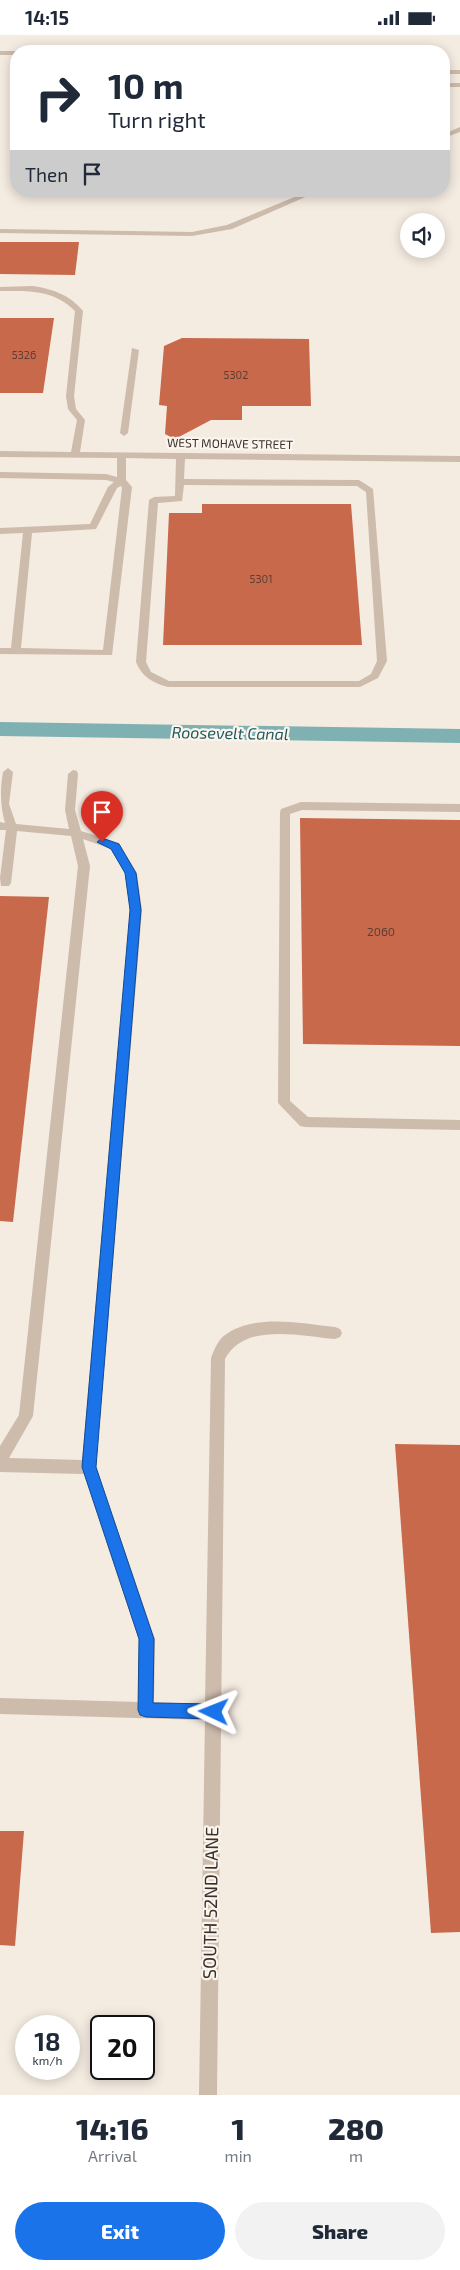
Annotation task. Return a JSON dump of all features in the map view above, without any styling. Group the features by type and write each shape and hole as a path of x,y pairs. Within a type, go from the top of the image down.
{"street":[{"path":"0,231 192,234 229,227 302,197"},
{"path":"0,289 50,290 63,295 79,311 70,396 72,409 81,420 75,455"},
{"path":"124,433 134,350"},
{"name":"WEST MOHAVE STREET","path":"0,454 460,459"},
{"path":"121,481 122,455"},
{"path":"180,482 359,483 370,491 382,661 379,672 373,679 360,684 168,684 156,681 148,675 141,662 154,499 179,499 181,456"},
{"path":"0,475 106,477 121,481 127,487 108,653 0,651"},
{"path":"0,531 93,527 113,487 121,481"},
{"path":"16,651 28,531"},
{"path":"5,883 6,827 4,804 8,772"},
{"path":"0,1459 26,1416 84,867 70,810 73,774"},
{"path":"460,808 301,806 285,812 284,1103 305,1122 460,1125"},
{"path":"6,827 76,833 115,846 131,873 136,910 89,1467 147,1639 146,1710"},
{"name":"SOUTH 52ND LANE","path":"208,2095 218,1358 229,1340 245,1333 271,1329 335,1333"},
{"path":"0,1465 89,1467"},
{"path":"0,1706 214,1712"}],"building":[{"path":"0,242 79,242 75,275 0,274"},
{"path":"0,318 54,318 43,393 0,393"},
{"path":"182,338 309,339 311,406 242,406 242,420 211,420 175,439 165,434 167,406 159,405 164,346"},
{"path":"202,504 351,504 362,645 163,645 169,513 202,513"},
{"path":"300,818 460,820 460,1046 303,1044"},
{"path":"0,896 49,897 13,1222 0,1221"},
{"path":"395,1444 460,1445 460,1932 431,1933"},
{"path":"0,1831 24,1831 15,1946 0,1945"}],"waterway":[{"name":"Roosevelt Canal","path":"0,729 460,736"}],"route":[{"path":"102,842 115,846 131,873 136,910 89,1467 147,1639 146,1710 214,1712"}]}
